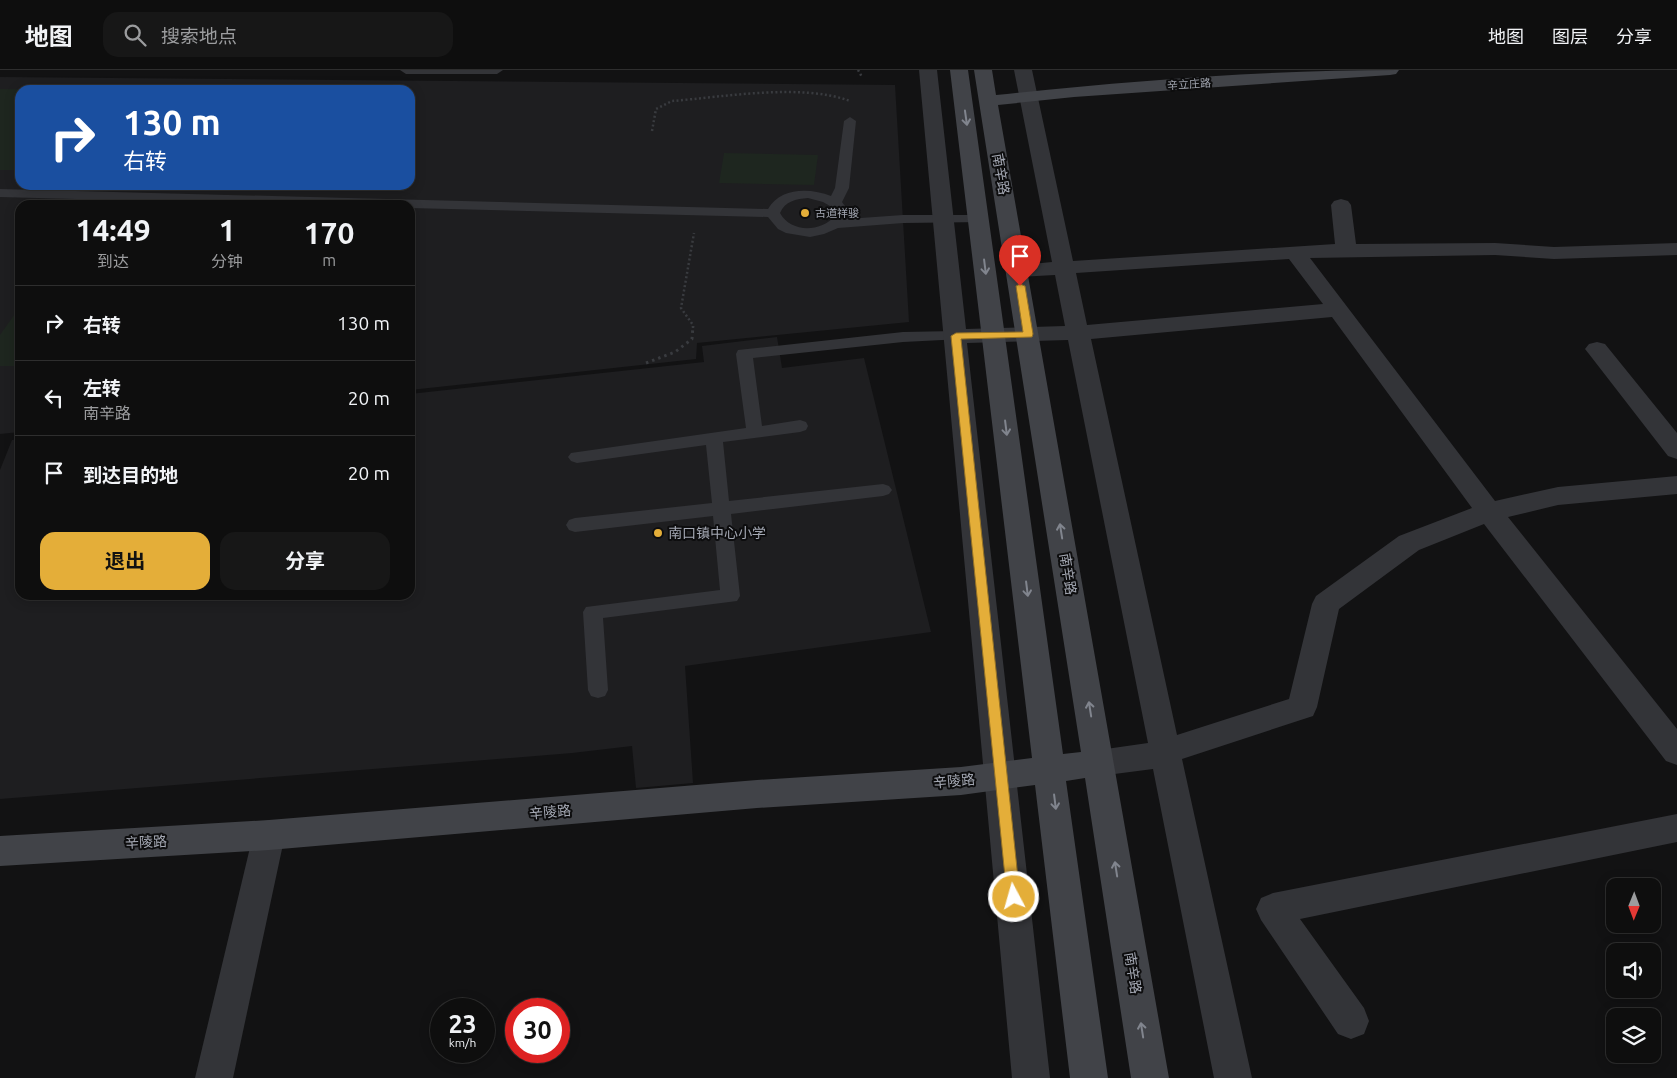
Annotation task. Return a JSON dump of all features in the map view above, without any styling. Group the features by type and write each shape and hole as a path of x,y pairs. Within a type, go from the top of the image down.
{"main road":[{"name":"南辛路","path":"959,70 980,218 1089,1078"},
{"name":"南辛路","path":"983,70 1018,270 1150,1078"},
{"name":"辛立庄路","path":"988,101 1390,70"},
{"name":"辛陵路","path":"0,851 269,835 747,795 961,781 1099,764"}],"street":[{"path":"928,70 1032,1078"},
{"path":"1023,70 1233,1078"},
{"path":"1341,205 1346,250"},
{"path":"1018,270 1346,250 1485,249 1554,253 1677,249"},
{"path":"1295,252 1489,512 1677,752"},
{"path":"956,336 1077,334 1338,310"},
{"path":"1597,349 1677,450"},
{"path":"1099,764 1152,756 1302,707 1326,604 1409,543 1489,512 1558,496 1677,485"},
{"path":"1351,1021 1273,909 1677,828"},
{"path":"214,1078 269,835"}],"lane":[{"path":"406,70 498,70"},
{"path":"835,202 842,188 850,121"},
{"path":"0,193 271,200"},
{"path":"834,224 839,219 840,207 835,202 818,195 797,195 780,202 775,207 773,213 779,224 796,231 817,231 834,224 902,218 980,218"},
{"path":"415,204 773,213"},
{"path":"755,433 744,354 902,337 956,336"},
{"path":"577,457 800,426"},
{"path":"598,690 593,612 730,596 714,438"},
{"path":"575,525 883,490"}],"path":[{"path":"858,70 862,77"},
{"path":"652,131 656,109 672,101 813,92 837,95 850,100 850,121"},
{"path":"646,363 675,352 692,339 692,325 681,308 698,211"}],"shaded area":[{"path":"0,77 895,85 909,322 697,343 696,359 415,389 415,200 15,200 15,432 0,434"},
{"path":"0,89 15,89 15,170 0,170"},
{"path":"724,153 818,155 814,185 719,183"},
{"path":"15,314 15,366 0,366 0,335"},
{"name":"南口镇中心小学","path":"777,337 782,368 864,358 931,632 685,666 693,783 636,788 632,746 572,753 0,799 0,470 12,440 15,440 15,600 415,600 415,393 704,362 702,346"}],"place":[{"name":"古道祥骏","path":"805,213"},
{"name":"南口镇中心小学","path":"658,533"}],"route":[{"path":"1014,897 956,336 1028,334 1020,286"}]}
